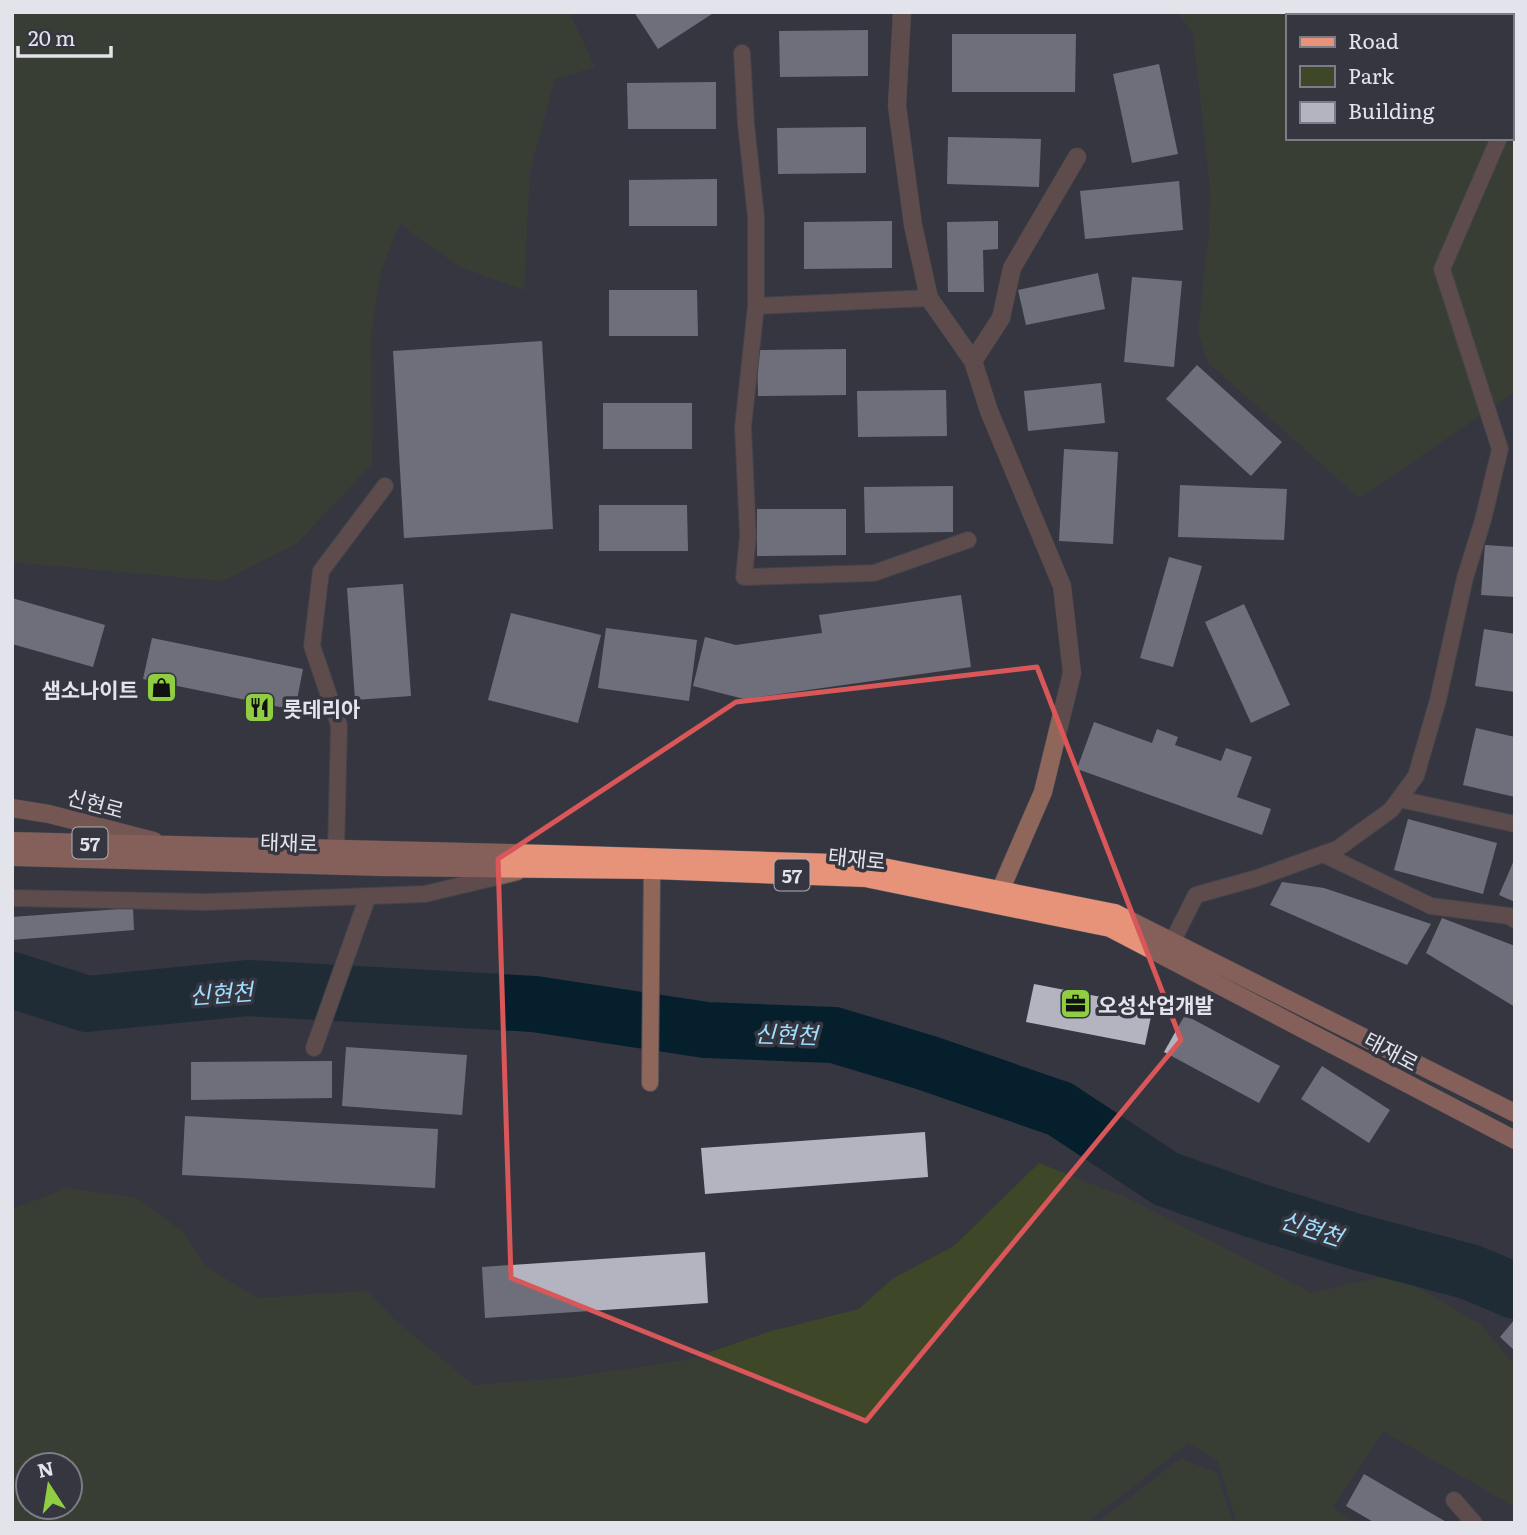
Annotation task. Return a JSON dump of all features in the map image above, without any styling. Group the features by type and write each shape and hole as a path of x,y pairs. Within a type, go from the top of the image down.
{"main road":[{"name":"신현로","path":"12,808 49,814 168,845"},
{"name":"태재로","path":"12,841 868,864 1115,913 1515,1114"},
{"name":"태재로","path":"12,857 652,870 865,878 1110,928 1515,1140"}],"street":[{"path":"902,12 897,106 913,225 929,298 973,361 989,411 1062,586 1072,673 1043,792 1000,891"},
{"path":"973,361 1000,318 1012,268 1077,157"}],"lane":[{"path":"742,53 746,124 757,217 756,306 743,427 748,536 744,578 874,573 968,540"},
{"path":"1172,942 1196,895 1257,878 1336,849 1391,810 1416,776 1438,701 1465,578 1483,520 1500,449 1443,269 1498,140"},
{"path":"756,306 929,298"},
{"path":"336,850 338,725 312,646 321,571 385,486"},
{"path":"1399,799 1515,824"},
{"path":"1323,854 1431,906 1509,916 1515,920"},
{"path":"12,898 206,902 425,894 533,869"},
{"path":"650,1083 652,870"},
{"path":"314,1048 368,896"},
{"path":"1454,1500 1474,1523"}],"highlighted area":[{"path":"1037,667 1181,1040 866,1421 511,1278 498,859 736,702"}],"green space":[{"path":"12,12 569,12 595,67 555,79 530,171 524,290 460,267 400,224 381,270 371,334 372,464 297,543 223,581 12,562"},
{"path":"1177,12 1515,12 1515,392 1359,498 1208,362 1198,333 1209,232 1210,187 1193,33"},
{"path":"1039,1163 1127,1198 1312,1293 1394,1274 1480,1324 1515,1366 1515,1507 1383,1431 1333,1507 1353,1523 1237,1523 1217,1460 1189,1443 1086,1523 12,1523 12,1209 68,1188 136,1198 182,1231 204,1265 257,1298 367,1291 395,1320 473,1385 565,1378 687,1360 768,1332 859,1309 892,1279 954,1246"},
{"path":"1181,1458 1217,1473 1233,1523 1097,1523"}],"building":[{"path":"634,12 715,12 658,49"},
{"path":"868,30 868,76 780,77 779,31"},
{"path":"952,34 1076,34 1075,92 952,92"},
{"path":"1159,64 1178,154 1132,163 1113,74"},
{"path":"716,82 716,129 628,129 627,83"},
{"path":"866,127 866,173 778,174 777,128"},
{"path":"948,137 1041,139 1039,187 947,184"},
{"path":"717,179 717,226 629,226 629,180"},
{"path":"1179,181 1183,230 1085,239 1080,191"},
{"path":"892,221 892,268 804,269 804,222"},
{"path":"998,221 998,249 983,250 984,292 948,292 947,222"},
{"path":"1098,273 1105,309 1026,325 1018,290"},
{"path":"1132,277 1182,281 1174,367 1124,362"},
{"path":"609,290 697,290 698,336 609,336"},
{"path":"542,341 553,529 404,538 393,351"},
{"path":"846,349 846,395 758,396 757,350"},
{"path":"1197,365 1282,442 1251,476 1166,399"},
{"path":"1101,383 1105,423 1028,431 1024,391"},
{"path":"946,390 947,436 858,437 857,391"},
{"path":"603,403 692,403 692,449 603,449"},
{"path":"1064,449 1118,452 1113,544 1059,541"},
{"path":"1180,485 1287,489 1284,540 1178,537"},
{"path":"953,486 953,532 865,533 864,487"},
{"path":"599,505 687,505 688,551 599,551"},
{"path":"757,509 846,509 846,555 757,556"},
{"path":"1485,545 1515,547 1515,597 1481,595"},
{"path":"1169,557 1202,566 1173,667 1140,658"},
{"path":"403,584 411,696 355,700 347,588"},
{"path":"961,595 971,667 744,699 693,686 705,637 736,645 822,633 819,615"},
{"path":"12,598 105,625 93,667 12,644"},
{"path":"1244,604 1290,705 1251,723 1205,622"},
{"path":"511,613 601,635 578,723 488,700"},
{"path":"606,628 697,640 689,701 598,688"},
{"path":"1484,629 1515,634 1515,692 1475,686"},
{"path":"152,638 303,669 295,710 143,679"},
{"path":"1094,722 1152,743 1157,729 1178,737 1175,745 1221,761 1226,748 1252,757 1237,797 1271,809 1262,835 1077,769"},
{"path":"1476,728 1515,737 1515,797 1463,785"},
{"path":"1408,819 1497,843 1483,894 1394,870"},
{"path":"1515,858 1515,902 1499,895"},
{"path":"1282,882 1324,888 1431,924 1407,965 1270,905"},
{"path":"133,908 134,930 12,940 12,917"},
{"path":"1442,918 1515,946 1515,1007 1426,953"},
{"path":"1034,984 1153,1007 1145,1045 1026,1022"},
{"path":"1185,1015 1280,1066 1259,1103 1164,1052"},
{"path":"346,1047 467,1055 462,1115 342,1106"},
{"path":"332,1061 332,1098 191,1100 191,1062"},
{"path":"1322,1066 1390,1110 1369,1143 1301,1099"},
{"path":"185,1116 438,1129 435,1188 182,1175"},
{"path":"925,1132 928,1177 705,1194 701,1148"},
{"path":"705,1252 708,1303 485,1318 482,1267"},
{"path":"1515,1319 1515,1351 1500,1337"},
{"path":"1364,1474 1448,1523 1375,1523 1346,1506"}],"waterway":[{"name":"신현천","path":"12,980 87,1004 248,988 534,1004 706,1030 834,1035 927,1063 1060,1109 1166,1179 1350,1240 1470,1272 1515,1291"}],"place":[{"name":"샘소나이트","path":"161,688"},
{"name":"롯데리아","path":"260,707"},
{"name":"오성산업개발","path":"1075,1003"}]}
